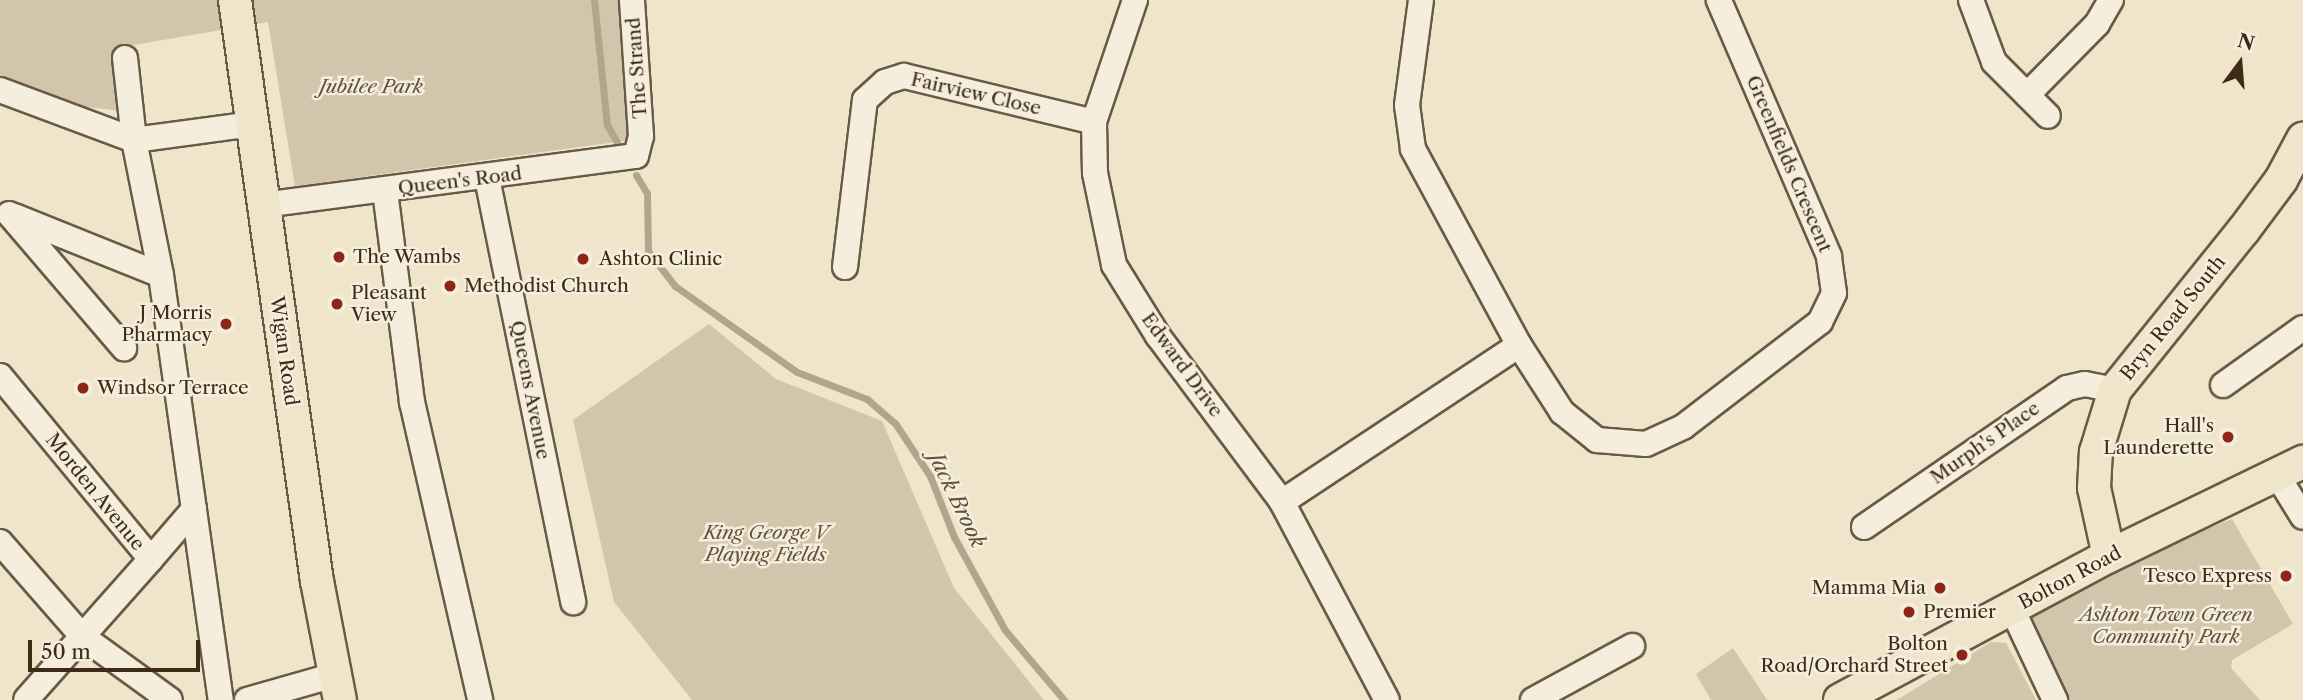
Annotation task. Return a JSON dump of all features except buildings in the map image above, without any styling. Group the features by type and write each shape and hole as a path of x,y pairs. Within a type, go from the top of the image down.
{"main road":[{"name":"Wigan Road","path":"235,0 317,581 337,688"},
{"name":"Bryn Road South","path":"2109,556 2094,488 2096,452 2115,390 2243,231 2281,180 2303,139"},
{"name":"Bolton Road","path":"1854,696 2109,556 2290,468"}],"street":[{"name":"The Strand","path":"632,0 641,136"},
{"name":"Edward Drive","path":"1135,0 1094,122 1095,173 1114,265 1158,336 1282,502 1387,700"},
{"name":"Greenfields Crescent","path":"1421,0 1407,105 1413,149 1519,345 1562,412 1597,440 1646,444 1683,428 1820,322 1834,293 1829,256 1719,0"},
{"path":"1971,0 1978,29 1994,62 2048,116"},
{"path":"2027,95 2097,24 2111,0"},
{"path":"125,58 134,140 161,275 221,700"},
{"name":"Fairview Close","path":"845,267 865,100 885,82 904,76 1094,122"},
{"path":"0,90 134,140 252,124"},
{"name":"Queen's Road","path":"263,205 487,178 636,156 641,136"},
{"name":"Queens Avenue","path":"487,178 573,602"},
{"path":"385,191 412,402 480,700"},
{"path":"4,212 161,275"},
{"path":"4,212 124,348"},
{"path":"2224,384 2303,328"},
{"path":"1282,502 1519,345"},
{"name":"Morden Avenue","path":"0,376 151,559 26,700"},
{"name":"Murph's Place","path":"1864,527 2067,388 2085,384 2115,390"},
{"path":"2290,468 2303,517"},
{"path":"151,559 194,509"},
{"path":"0,542 83,637 170,700"},
{"path":"2012,609 2055,700"},
{"path":"1533,700 1632,646"},
{"path":"247,700 337,688"}],"green space":[{"name":"Jubilee Park","path":"0,0 625,0 631,140 295,186 268,22 116,48 122,111 70,105 0,79"},
{"name":"King George V Playing Fields","path":"709,324 776,379 882,421 954,588 1044,700 692,700 614,602 573,420"},
{"name":"Ashton Town Green Community Park","path":"2232,519 2293,624 2232,660 2231,668 2260,700 2055,700 2012,609"},
{"path":"1991,642 2006,643 2036,700 1897,700"},
{"path":"1733,648 1767,700 1711,700 1696,674"}],"waterway":[{"name":"Jack Brook","path":"594,0 607,125 617,142"},
{"name":"Jack Brook","path":"636,175 647,193 648,251 675,286 797,372 867,399 895,423 930,476 954,537 1005,630 1064,700"}],"place":[{"name":"The Wambs","path":"339,257"},
{"name":"Ashton Clinic","path":"583,259"},
{"name":"Methodist Church","path":"450,286"},
{"name":"Pleasant View","path":"337,304"},
{"name":"J Morris Pharmacy","path":"226,324"},
{"name":"Windsor Terrace","path":"83,388"},
{"name":"Hall's Launderette","path":"2228,437"},
{"name":"Tesco Express","path":"2286,576"},
{"name":"Mamma Mia","path":"1940,588"},
{"name":"Premier","path":"1909,612"},
{"name":"Bolton Road/Orchard Street","path":"1962,655"}]}
